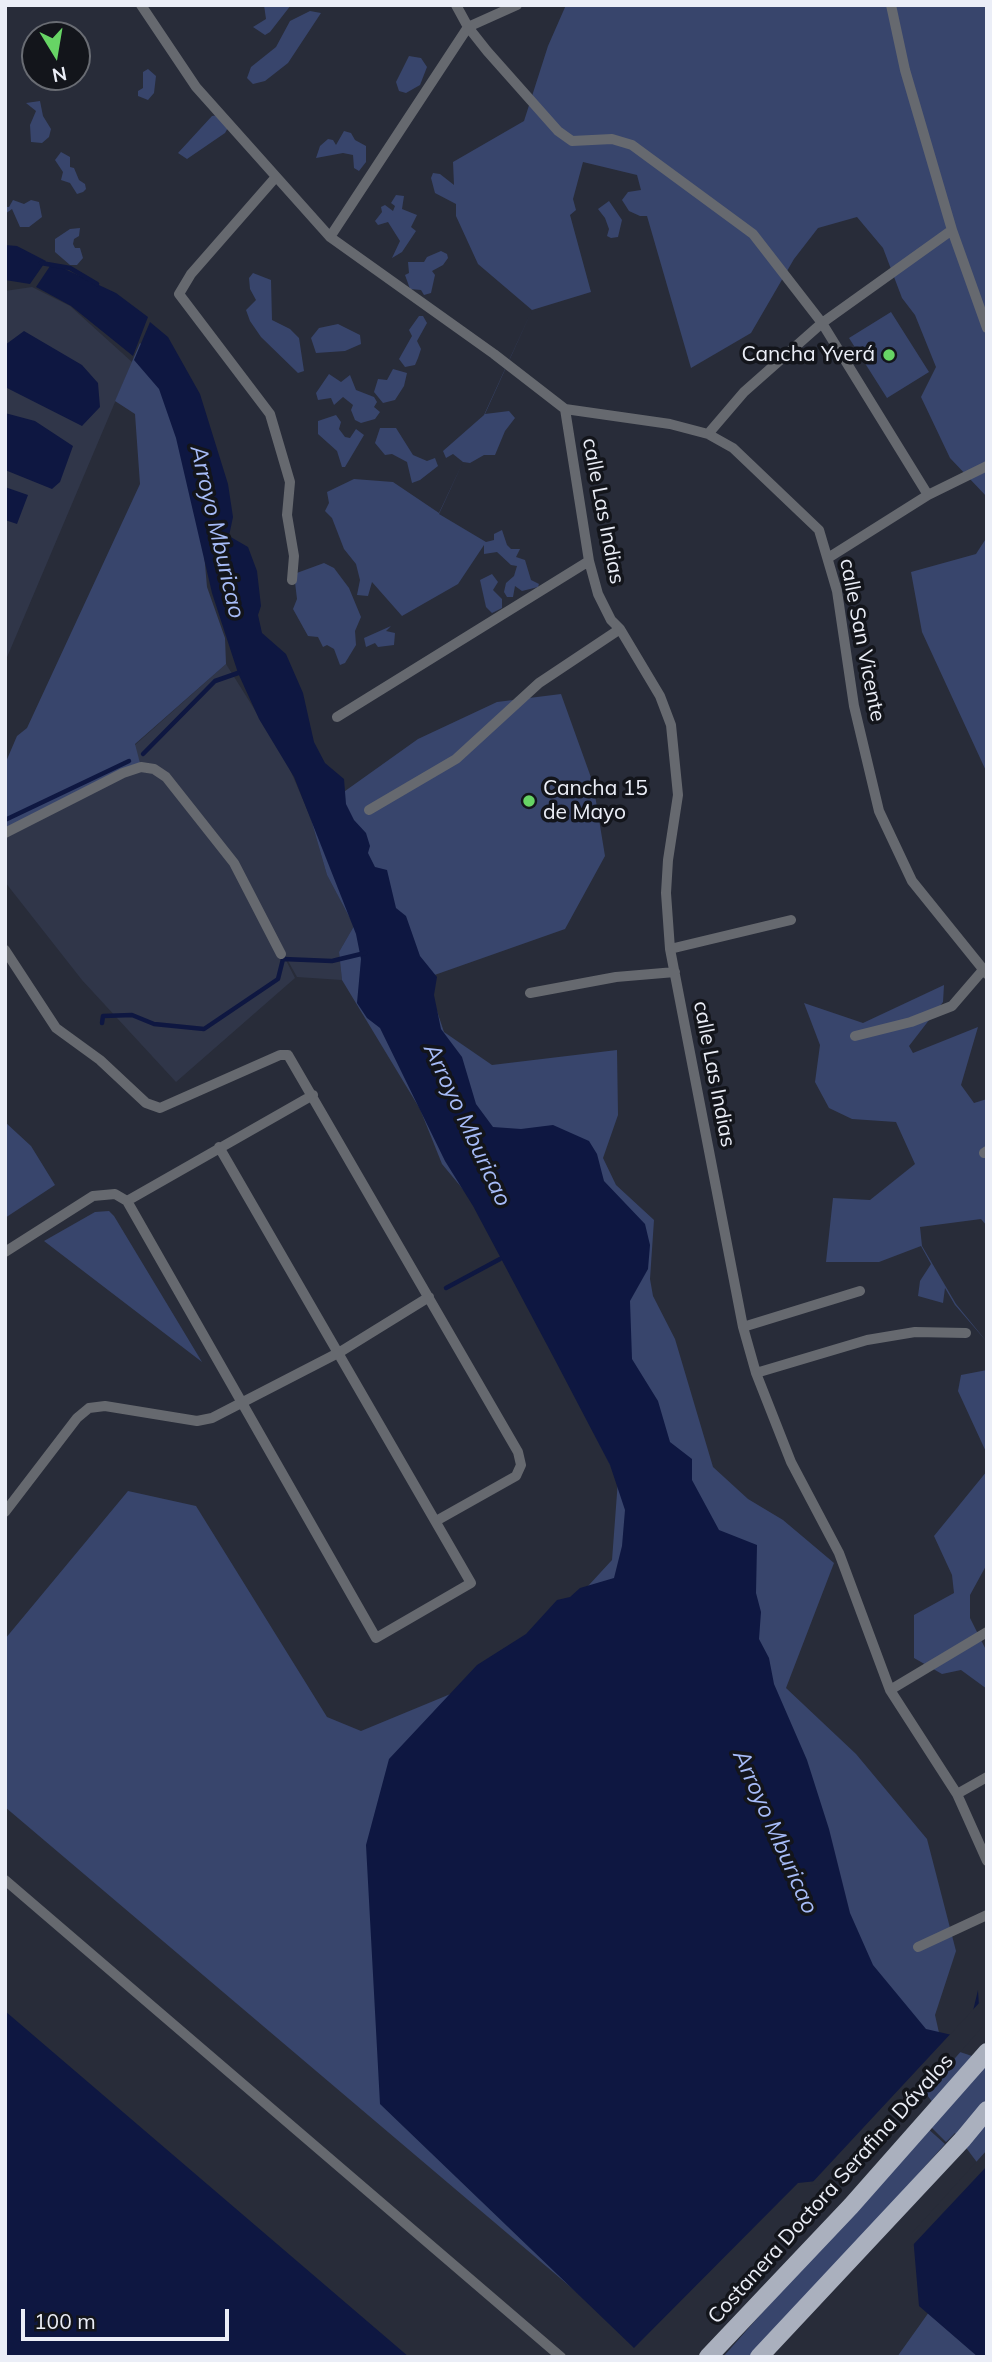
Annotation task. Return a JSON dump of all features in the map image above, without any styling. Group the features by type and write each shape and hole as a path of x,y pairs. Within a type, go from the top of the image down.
{"highway":[{"name":"Costanera Doctora Serafina Dávalos","path":"708,2357 851,2206 987,2052"},
{"path":"759,2357 987,2110"}],"street":[{"path":"141,5 196,87 330,237 494,354 565,409"},
{"path":"456,5 468,27 558,131 572,141 612,139 632,145 730,214 771,254 822,323 928,495"},
{"path":"330,237 468,27 517,5"},
{"path":"891,5 905,70 952,230 987,328"},
{"path":"275,178 191,274 179,294 270,414 290,482 287,515 294,556 292,580"},
{"path":"708,434 744,392 822,323 952,230"},
{"name":"calle San Vicente","path":"565,409 670,424 708,434 733,448 819,530 837,591 854,706 879,811 912,881 985,972"},
{"name":"calle Las Indias","path":"565,409 589,561 598,594 611,620 620,629 660,696 671,725 678,795 666,893 670,949 716,1190 727,1228 743,1326 756,1373 791,1462 839,1553 890,1690 957,1794 987,1861"},
{"path":"828,558 928,495 987,466"},
{"path":"337,717 589,561"},
{"path":"369,810 456,759 539,683 620,629"},
{"path":"5,832 123,773 141,767 154,769 166,777 234,863 281,954"},
{"path":"670,949 791,920"},
{"path":"5,950 56,1028 100,1060 146,1103 160,1108 280,1055 288,1055 518,1452 521,1465 516,1476 436,1521"},
{"path":"530,993 616,977 675,972"},
{"path":"855,1036 911,1022 952,1006 985,972"},
{"path":"127,1201 313,1095"},
{"path":"5,1252 93,1196 115,1194 127,1201 376,1638 471,1583 340,1352 219,1147"},
{"path":"743,1326 860,1291"},
{"path":"5,1512 77,1418 89,1408 105,1406 197,1422 243,1402 340,1352 429,1297"},
{"path":"756,1373 867,1340 915,1332 966,1333"},
{"path":"890,1690 987,1632"},
{"path":"957,1794 987,1777"},
{"path":"5,1881 561,2357"},
{"path":"918,1947 987,1915"}],"shaded area":[{"path":"264,5 291,5 265,35 253,27 266,19"},
{"path":"566,5 987,5 987,497 950,458 921,397 936,367 915,315 902,298 883,248 857,217 818,228 794,259 751,333 691,368 647,216 629,211 622,200 628,192 641,190 637,175 583,162 573,199 576,210 570,215 591,292 532,310 478,264 456,216 456,204 435,193 431,178 433,173 440,174 454,185 453,162 524,121 548,46"},
{"path":"310,11 321,13 288,63 265,81 253,84 247,78 251,67 276,47 290,21"},
{"path":"409,56 421,58 427,67 420,85 406,93 399,91 396,82"},
{"path":"148,69 156,76 154,93 148,100 138,96 138,91 143,88 143,72"},
{"path":"40,101 43,116 51,129 49,137 42,143 31,142 30,125 36,111 26,103"},
{"path":"218,115 229,126 225,133 187,159 178,153 212,116"},
{"path":"344,131 351,133 355,140 366,146 366,162 359,171 354,168 353,155 343,153 316,158 320,146 328,139 333,140 336,145"},
{"path":"61,152 70,157 70,167 74,168 79,180 85,184 86,189 83,192 77,194 70,183 61,180 63,172 55,160"},
{"path":"396,195 404,196 402,209 417,215 411,227 416,231 402,252 392,258 400,241 388,222 378,225 375,221 382,212 381,207 385,205 393,211 395,206 391,203"},
{"path":"13,200 24,204 31,200 39,202 42,217 29,227 20,227 12,209 5,214 5,207 9,207"},
{"path":"609,201 622,220 618,237 607,236 609,229 598,209"},
{"path":"80,228 79,236 74,239 73,244 75,248 80,248 83,258 77,265 70,265 55,252 55,239 70,229"},
{"path":"441,251 447,254 448,258 443,265 432,271 435,275 431,293 424,295 421,290 410,289 405,275 409,273 408,262 424,262 427,257"},
{"path":"253,273 271,280 272,320 290,329 299,338 304,371 298,373 261,337 250,321 246,310 256,300 250,289 249,278"},
{"path":"32,287 70,306 132,362 5,662 5,291"},
{"path":"532,310 485,414 509,411 515,418 505,431 495,455 484,455 470,463 463,462 453,454 446,458 443,451 484,415"},
{"name":"Cancha Yverá","path":"891,312 929,372 887,398 849,338"},
{"path":"419,316 423,316 427,323 417,341 421,349 415,365 405,367 399,359 412,336 409,330"},
{"path":"338,324 360,335 361,344 345,351 316,353 311,338 319,328"},
{"path":"140,343 154,358 201,519 207,587 225,638 226,664 135,744 141,767 5,832 5,764 17,736 27,728 140,484 135,414 115,401"},
{"path":"393,369 407,373 404,386 395,400 383,403 374,392 378,379 387,380"},
{"path":"329,374 341,382 350,375 356,390 374,397 377,402 374,407 380,412 375,419 361,423 355,420 351,410 353,405 343,397 334,405 331,398 318,400 316,393"},
{"path":"336,415 341,422 339,429 345,437 350,438 356,429 364,435 345,467 342,467 337,451 318,434 318,421"},
{"path":"380,428 396,428 413,455 427,461 435,458 438,466 412,483 407,462 392,454 385,455 375,443"},
{"path":"463,462 439,514 486,542 494,540 494,534 502,530 507,545 511,549 520,549 516,557 525,560 531,580 539,584 538,587 522,591 515,586 513,597 507,597 504,592 506,583 514,576 517,566 511,565 497,552 484,554 484,545 458,584 402,616 372,582 368,596 357,595 360,580 356,564 344,549 332,518 325,511 329,503 327,492 354,479 393,482 439,513"},
{"path":"987,537 987,773 922,632 911,572 976,554"},
{"path":"324,563 334,568 349,588 361,617 355,631 356,645 345,663 340,665 334,649 327,645 323,647 318,637 308,636 293,609 297,599 294,574"},
{"path":"492,574 498,582 493,590 502,599 502,608 492,613 486,607 480,580"},
{"path":"391,626 386,631 395,633 394,645 378,647 375,643 366,647 364,638"},
{"path":"226,664 285,758 310,816 327,875 354,926 339,952 342,980 297,977 268,925 295,978 176,1082 82,980 5,882 5,833 135,745"},
{"path":"561,694 593,783 605,856 565,929 426,978 444,1032 492,1065 617,1050 618,1115 603,1158 616,1185 654,1220 650,1279 653,1296 675,1339 713,1467 748,1499 783,1520 834,1563 786,1688 856,1754 927,1839 956,1951 935,2015 942,2046 987,2061 987,2357 897,2357 934,2305 979,2165 955,2133 946,2142 929,2125 940,2112 914,2078 484,1699 612,1560 618,1480 481,1211 442,1164 420,1109 342,980 339,952 354,926 327,875 310,816 418,739 497,702"},
{"path":"944,985 943,1002 909,1046 913,1053 978,1027 961,1085 974,1103 987,1099 987,1226 981,1219 920,1227 922,1246 956,1304 987,1342 955,1305 945,1288 943,1303 918,1296 920,1281 931,1264 921,1246 879,1262 826,1262 833,1198 870,1200 915,1164 896,1122 852,1119 829,1108 815,1082 820,1045 804,1003 863,1023"},
{"path":"5,1122 31,1146 55,1185 5,1218"},
{"path":"109,1211 202,1362 44,1241 95,1212"},
{"path":"987,1370 987,1454 958,1391 961,1375"},
{"path":"987,1471 987,1564 970,1595 970,1618 987,1652 987,1689 961,1670 942,1674 914,1658 914,1615 954,1593 952,1575 934,1536"},
{"path":"128,1491 196,1506 327,1717 361,1731 465,1688 626,2334 5,1807 5,1639"},
{"path":"926,2127 945,2144 754,2357 723,2357"}],"water":[{"path":"5,245 17,246 46,261 30,284 5,280"},
{"path":"52,263 116,293 148,317 133,356 71,306 36,287"},
{"path":"150,322 168,337 200,394 228,484 233,517 229,536 248,547 257,571 261,606 258,615 262,633 286,654 303,693 314,742 325,763 344,779 346,804 354,820 366,833 370,846 368,853 375,867 387,870 396,908 406,916 420,956 437,977 434,995 441,1029 462,1057 476,1104 493,1127 521,1129 553,1125 589,1141 597,1154 604,1181 645,1224 650,1245 648,1269 630,1301 632,1359 658,1401 670,1442 692,1459 692,1480 719,1530 757,1545 756,1593 761,1612 759,1639 769,1658 774,1684 807,1760 829,1829 850,1913 873,1965 926,2029 952,2035 971,2019 978,1990 980,2023 846,2178 798,2183 634,2348 380,2104 366,1845 389,1759 477,1665 526,1634 557,1600 570,1597 580,1588 614,1578 622,1546 625,1510 610,1465 473,1206 445,1161 380,1028 367,1018 357,1003 361,959 356,934 294,777 259,719 238,673 212,593 176,438 159,389 134,360"},
{"path":"24,331 82,365 98,383 100,407 82,426 5,387 5,345"},
{"path":"5,413 35,421 73,446 60,482 52,489 5,470"},
{"path":"5,487 28,495 17,524 5,520"},
{"path":"5,2011 409,2357 5,2357"},
{"path":"987,2154 987,2357 978,2357 919,2306 913,2236"}],"pier":[{"path":"982,2000 983,2026 849,2180 810,2185"},
{"path":"987,2150 987,2166 911,2247 911,2234"}],"waterway":[{"name":"Arroyo Mburicao","path":"41,263 70,268 97,284"},
{"path":"143,754 215,681 238,673"},
{"path":"5,820 129,761"},
{"path":"102,1023 103,1016 132,1015 154,1024 204,1029 278,979 283,959 332,961 365,953"},
{"path":"446,1288 500,1259"}],"place":[{"name":"Cancha Yverá","path":"889,355"},
{"name":"Cancha 15 de Mayo","path":"529,801"}]}
